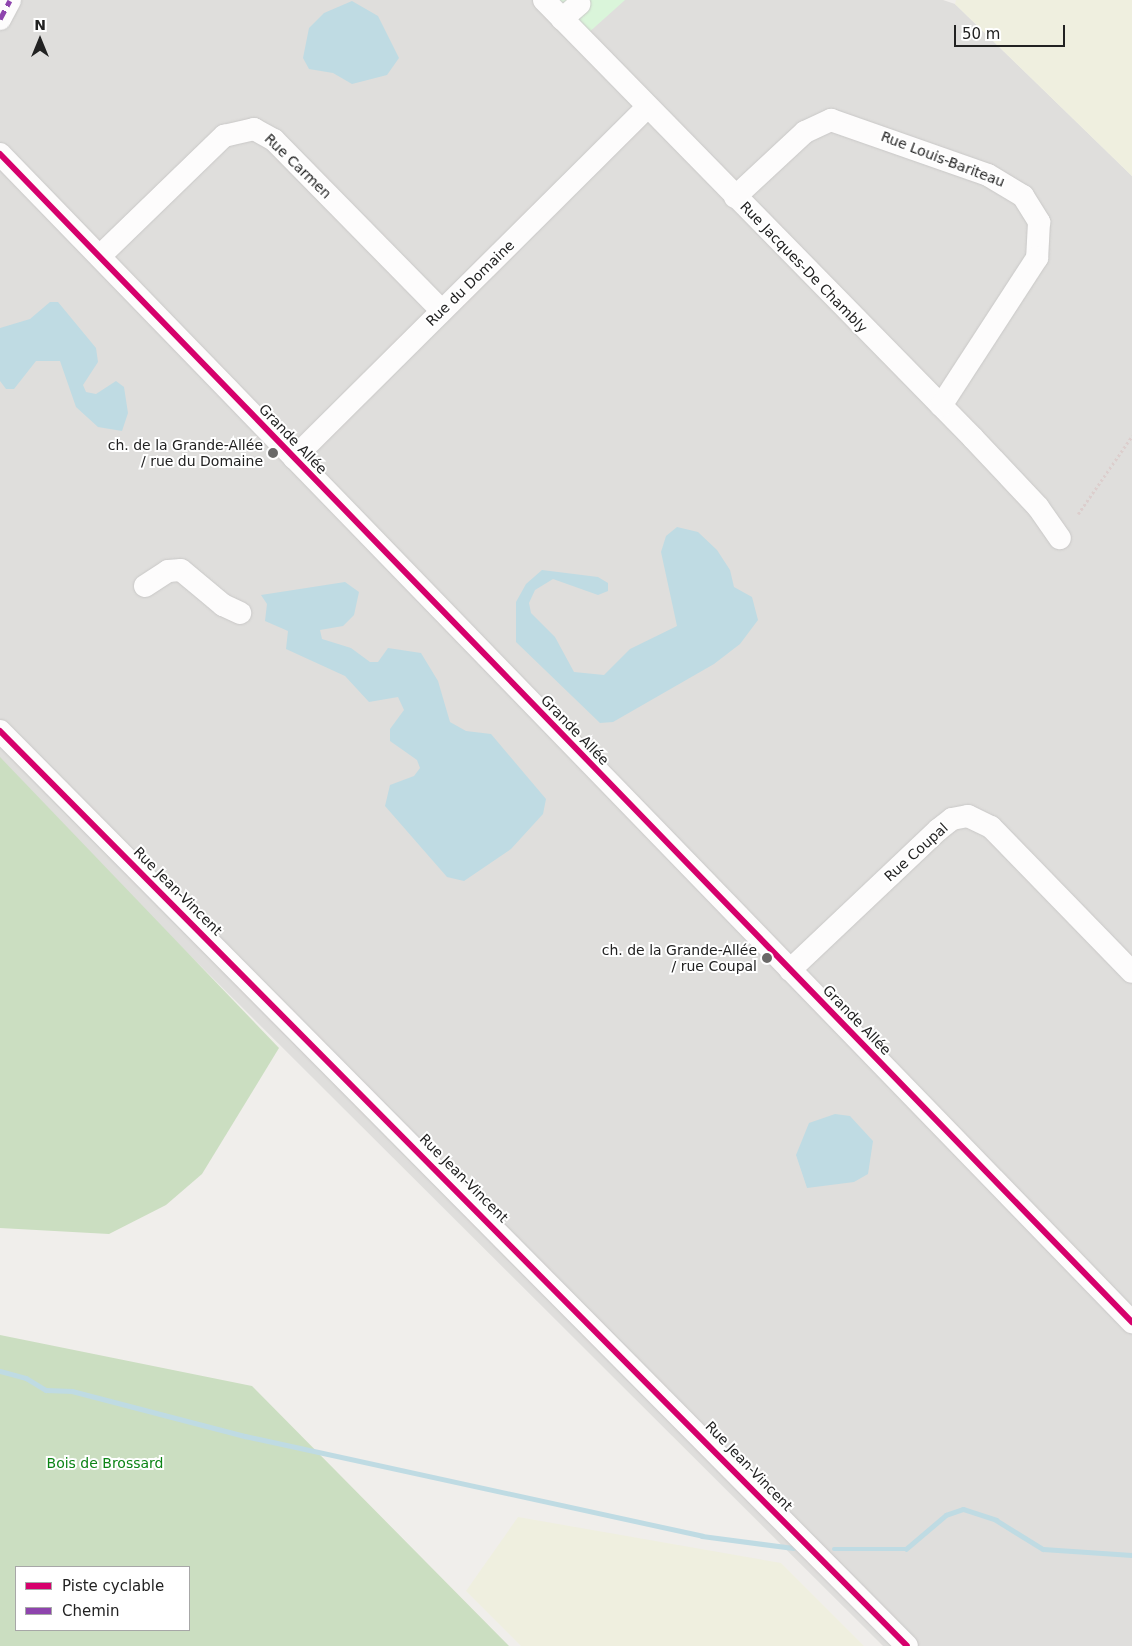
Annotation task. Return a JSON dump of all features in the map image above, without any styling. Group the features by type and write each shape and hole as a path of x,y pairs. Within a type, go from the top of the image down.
{"street":[{"path":"0,19 10,0"},
{"name":"Rue Jacques-De Chambly","path":"544,0 1035,503 1060,538"},
{"path":"562,19 579,4"},
{"name":"Rue du Domaine","path":"294,458 648,108"},
{"name":"Rue Louis-Bariteau","path":"735,196 810,128 837,120 988,175 1027,200 1040,229 1035,264 941,406"},
{"name":"Rue Carmen","path":"100,256 224,136 254,129 274,140 442,310"},
{"name":"Grande Allée","path":"0,154 1132,1322"},
{"path":"145,586 168,571 181,570 223,606 240,613"},
{"name":"Rue Jean-Vincent","path":"0,731 907,1646"},
{"name":"Rue Coupal","path":"790,970 938,830 952,819 968,816 991,827 1132,972"}],"path":[{"path":"1078,514 1132,436"}],"shaded area":[{"path":"0,0 943,0 955,4 1132,176 1132,1646 883,1646 0,766"}],"green space":[{"path":"553,0 625,0 586,35"},
{"path":"956,0 1132,0 1132,176 955,4"},
{"path":"0,757 279,1048 202,1174 166,1205 109,1234 0,1228"},
{"name":"Bois de Brossard","path":"0,1335 252,1386 509,1646 0,1646"},
{"path":"518,1517 781,1563 864,1646 521,1646 466,1591"}],"water":[{"path":"352,1 378,16 399,58 387,75 352,84 333,73 309,69 303,58 309,28 324,13"},
{"path":"50,302 58,302 96,348 98,362 83,385 86,392 96,394 116,381 124,387 128,413 122,431 98,427 76,407 60,361 36,361 14,389 6,389 0,381 0,328 30,319"},
{"path":"677,527 698,532 717,550 730,570 734,587 752,597 758,620 740,644 714,664 613,722 600,723 516,642 516,602 526,584 542,570 598,577 608,583 608,591 598,595 553,579 535,590 529,603 531,613 555,637 574,672 604,675 630,649 677,626 661,552 666,536"},
{"path":"345,582 359,592 354,615 343,626 320,630 322,639 351,648 370,662 378,662 388,648 421,653 438,681 450,722 466,731 491,734 546,799 543,814 511,849 464,881 447,877 385,806 390,785 414,776 420,768 417,760 390,741 390,729 404,710 398,697 369,702 345,676 286,649 288,631 265,621 267,604 261,595"},
{"path":"835,1114 850,1116 873,1141 868,1174 854,1182 807,1188 796,1155 809,1123"}],"waterway":[{"path":"0,1371 26,1378 46,1390 72,1391 245,1436 702,1536 793,1548"},
{"path":"834,1549 906,1549 946,1515 963,1509 996,1520 1043,1549 1132,1555"}],"marked path":[{"path":"0,19 10,0"}],"cycle path":[{"path":"0,154 1132,1322"},
{"path":"0,731 907,1646"}],"place":[{"name":"ch. de la Grande-Allée / rue du Domaine","path":"273,453"},
{"name":"ch. de la Grande-Allée / rue Coupal","path":"767,958"}]}
